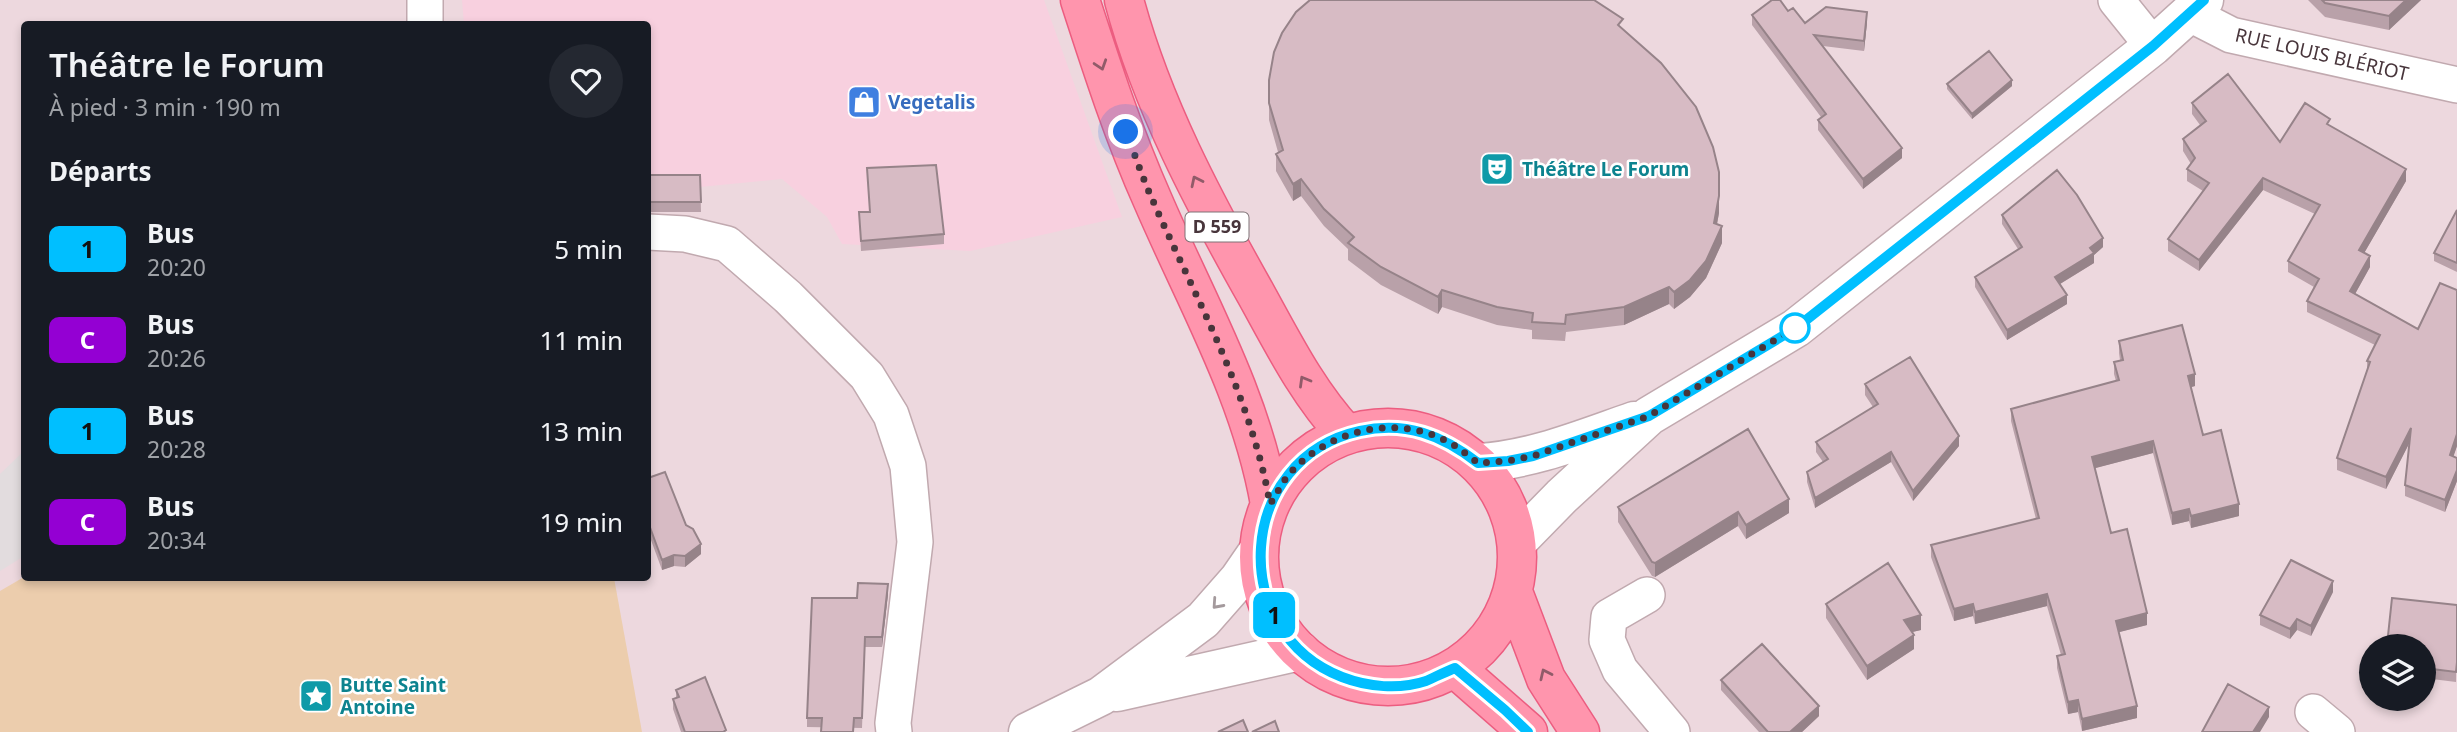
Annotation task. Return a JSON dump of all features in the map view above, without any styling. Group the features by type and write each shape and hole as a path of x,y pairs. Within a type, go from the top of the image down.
{"main road":[{"name":"D 559","path":"1080,0 1108,86 1152,200 1229,366 1251,423 1270,504"},
{"name":"D 559","path":"1124,0 1166,120 1217,226 1309,389 1346,434"},
{"path":"1374,428 1402,428 1430,434 1456,446 1478,463 1496,487 1510,513 1517,542 1517,567 1513,592 1491,636 1455,668 1424,681 1391,686 1358,683 1327,671 1300,651 1277,622 1263,587 1259,550 1270,504 1289,474 1315,450 1346,434 1374,428"},
{"path":"1513,592 1546,679 1580,732"},
{"path":"1455,668 1528,732"}],"street":[{"path":"425,0 425,21"},
{"path":"2116,0 2153,46"},
{"path":"1517,542 1562,496 1649,416 1796,328 2153,46 2197,7"},
{"name":"RUE LOUIS BLÉRIOT","path":"2197,7 2231,35 2457,85"},
{"path":"651,232 685,234 727,244 788,297 867,376 891,415 908,466 915,542 894,732"},
{"path":"1478,463 1533,456 1649,416"},
{"path":"1028,732 1101,696 1203,620 1239,579 1259,550"},
{"path":"1647,596 1609,617 1606,640 1620,670 1672,732"},
{"path":"1101,696 1300,651"}],"shaded area":[{"path":"0,0 2457,0 2457,732 0,732"},
{"name":"Vegetalis","path":"462,0 1044,0 1122,217 970,251 842,244 827,217 782,179 651,192 651,21 464,21"},
{"path":"21,454 21,558 0,571 0,474"},
{"path":"21,579 21,581 615,581 642,732 0,732 0,591"}],"building":[{"name":"Théâtre Le Forum","path":"1310,0 1594,0 1623,19 1618,25 1661,63 1696,107 1713,147 1719,172 1719,196 1714,223 1722,226 1706,261 1690,280 1674,292 1669,287 1624,307 1566,315 1565,324 1532,322 1533,313 1497,307 1442,290 1438,297 1381,267 1348,243 1354,237 1324,209 1301,179 1293,184 1276,154 1283,150 1269,103 1269,80 1274,52 1282,33 1296,12"},
{"path":"1772,0 1780,0 1788,11 1793,8 1805,23 1826,7 1867,12 1864,41 1814,35 1902,148 1863,179 1818,120 1826,114 1752,15"},
{"path":"2322,0 2406,0 2389,16 2325,3"},
{"path":"1989,51 2012,80 1972,114 1947,84"},
{"path":"2228,74 2280,142 2305,103 2330,119 2327,124 2406,169 2359,250 2370,256 2350,291 2418,329 2440,283 2457,290 2457,434 2450,455 2457,458 2457,470 2445,500 2405,485 2411,428 2386,477 2337,458 2370,362 2367,361 2380,335 2307,301 2319,279 2288,261 2320,205 2263,178 2199,260 2168,239 2209,183 2187,169 2195,158 2183,139 2206,121 2192,103"},
{"path":"936,165 944,234 861,241 859,212 870,212 867,168"},
{"path":"2057,170 2077,195 2103,238 2090,248 2094,253 2055,277 2067,295 2007,330 1975,277 2022,247 2002,215"},
{"path":"651,175 700,175 701,202 651,202"},
{"path":"2457,210 2457,263 2434,253"},
{"path":"2182,325 2195,374 2188,376 2203,435 2221,430 2239,504 2191,516 2189,509 2172,513 2153,441 2092,457 2111,533 2127,529 2147,613 2116,621 2137,706 2082,719 2078,700 2068,702 2057,656 2065,654 2047,594 1975,612 1973,604 1954,609 1931,545 2039,518 2011,409 2119,380 2114,362 2123,360 2119,341"},
{"path":"1910,357 1959,436 1913,491 1891,452 1815,498 1807,472 1828,459 1816,442 1878,404 1865,384"},
{"path":"1748,429 1789,499 1746,525 1738,512 1655,563 1652,562 1618,507"},
{"path":"665,472 686,525 693,529 701,544 685,556 674,555 662,560 651,530 651,477"},
{"path":"2291,560 2333,581 2311,626 2297,619 2290,629 2260,615"},
{"path":"1888,563 1921,615 1904,620 1914,635 1867,666 1826,604"},
{"path":"858,583 888,584 882,637 865,637 862,718 854,718 853,732 821,732 822,718 807,718 812,598 857,598"},
{"path":"2392,598 2457,605 2456,672 2436,670 2436,634 2388,634"},
{"path":"1762,644 1819,706 1790,732 1768,732 1721,680"},
{"path":"705,677 726,730 685,732 673,699 679,697 676,690"},
{"path":"2228,684 2269,707 2253,732 2202,732"},
{"path":"1243,720 1248,732 1218,732"},
{"path":"1275,721 1279,732 1252,732"}],"bus line":[{"name":"1","path":"1528,732 1455,668 1424,681 1391,686 1358,683 1327,671 1300,651 1277,622 1263,587 1259,550 1270,504 1289,474 1315,450 1346,434 1374,428 1402,428 1430,434 1456,446 1478,463 1533,456 1649,416 1796,328 2153,46 2204,0"}],"place":[{"name":"Vegetalis","path":"864,102"},
{"name":"Théâtre Le Forum","path":"1497,169"},
{"name":"Butte Saint Antoine","path":"316,696"}],"route":[{"path":"1126,132 1152,200 1229,366 1251,423 1270,504 1289,474 1315,450 1346,434 1374,428 1402,428 1430,434 1456,446 1478,463 1533,456 1649,416 1795,328"}]}
